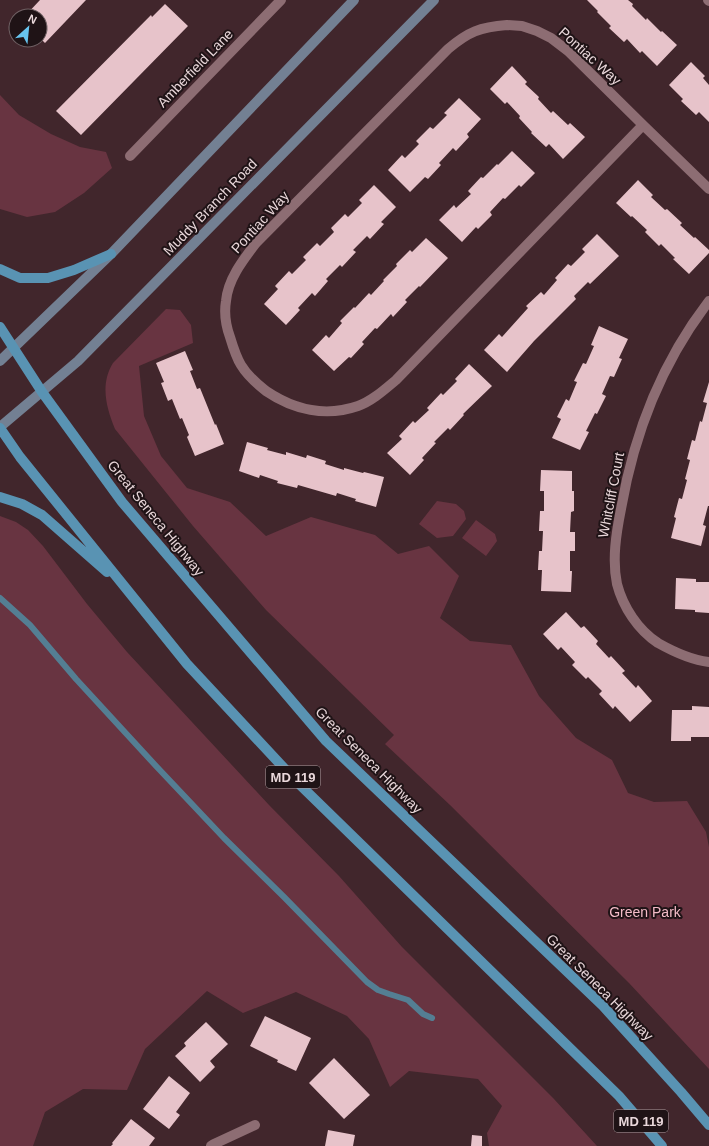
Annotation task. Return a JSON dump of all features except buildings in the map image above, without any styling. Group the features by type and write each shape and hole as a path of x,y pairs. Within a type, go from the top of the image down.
{"main road":[{"path":"0,361 111,254 354,0"},
{"name":"Muddy Branch Road","path":"0,427 78,361 434,0"},
{"path":"0,269 20,278 48,278 74,270 111,254"},
{"name":"Great Seneca Highway","path":"0,327 42,392 122,502 326,741 603,1006 709,1125"},
{"name":"MD 119","path":"0,427 20,457 187,664 296,781 619,1096 662,1146"},
{"path":"0,497 22,504 42,515 128,591"},
{"path":"681,1092 709,1113"}],"street":[{"name":"Amberfield Lane","path":"130,156 281,0"},
{"name":"Pontiac Way","path":"643,125 396,380 377,396 360,406 343,410 326,412 308,410 289,404 274,396 257,384 241,366 233,350 225,318 229,286 245,257 267,232 448,49 461,38 475,30 492,26 522,26 551,38 568,51 709,189"},
{"name":"Whitcliff Court","path":"709,301 687,332 672,357 659,382 647,412 636,442 625,483 615,541 615,567 617,584 624,602 635,621 651,638 673,652 700,661 709,662"},
{"path":"211,1146 255,1125"}],"green space":[{"path":"0,95 19,115 51,134 80,147 106,152 112,168 84,193 55,212 27,217 0,209"},
{"name":"Green Park","path":"166,309 180,310 191,325 193,343 139,366 144,416 161,456 187,488 230,502 266,536 311,517 375,535 398,554 429,546 459,576 440,618 470,641 511,645 539,696 576,738 612,760 628,793 654,802 687,801 706,832 709,847 709,1069 629,983 450,805 385,744 394,735 266,610 193,526 115,429 109,412 106,396 109,371 113,363"},
{"path":"437,501 456,504 464,511 466,519 453,536 437,538 419,524"},
{"path":"0,516 16,522 28,530 43,546 87,604 127,652 269,805 339,876 402,947 554,1099 597,1146 489,1146 487,1133 502,1106 478,1079 409,1071 390,1087 369,1039 347,1016 296,992 243,1013 207,991 145,1049 127,1090 83,1089 45,1112 33,1146 0,1146"},
{"path":"476,520 495,534 497,541 486,556 462,538"}],"waterway":[{"path":"0,598 30,625 76,679 224,838 367,982 378,990 408,1000 423,1014 432,1018"}]}
